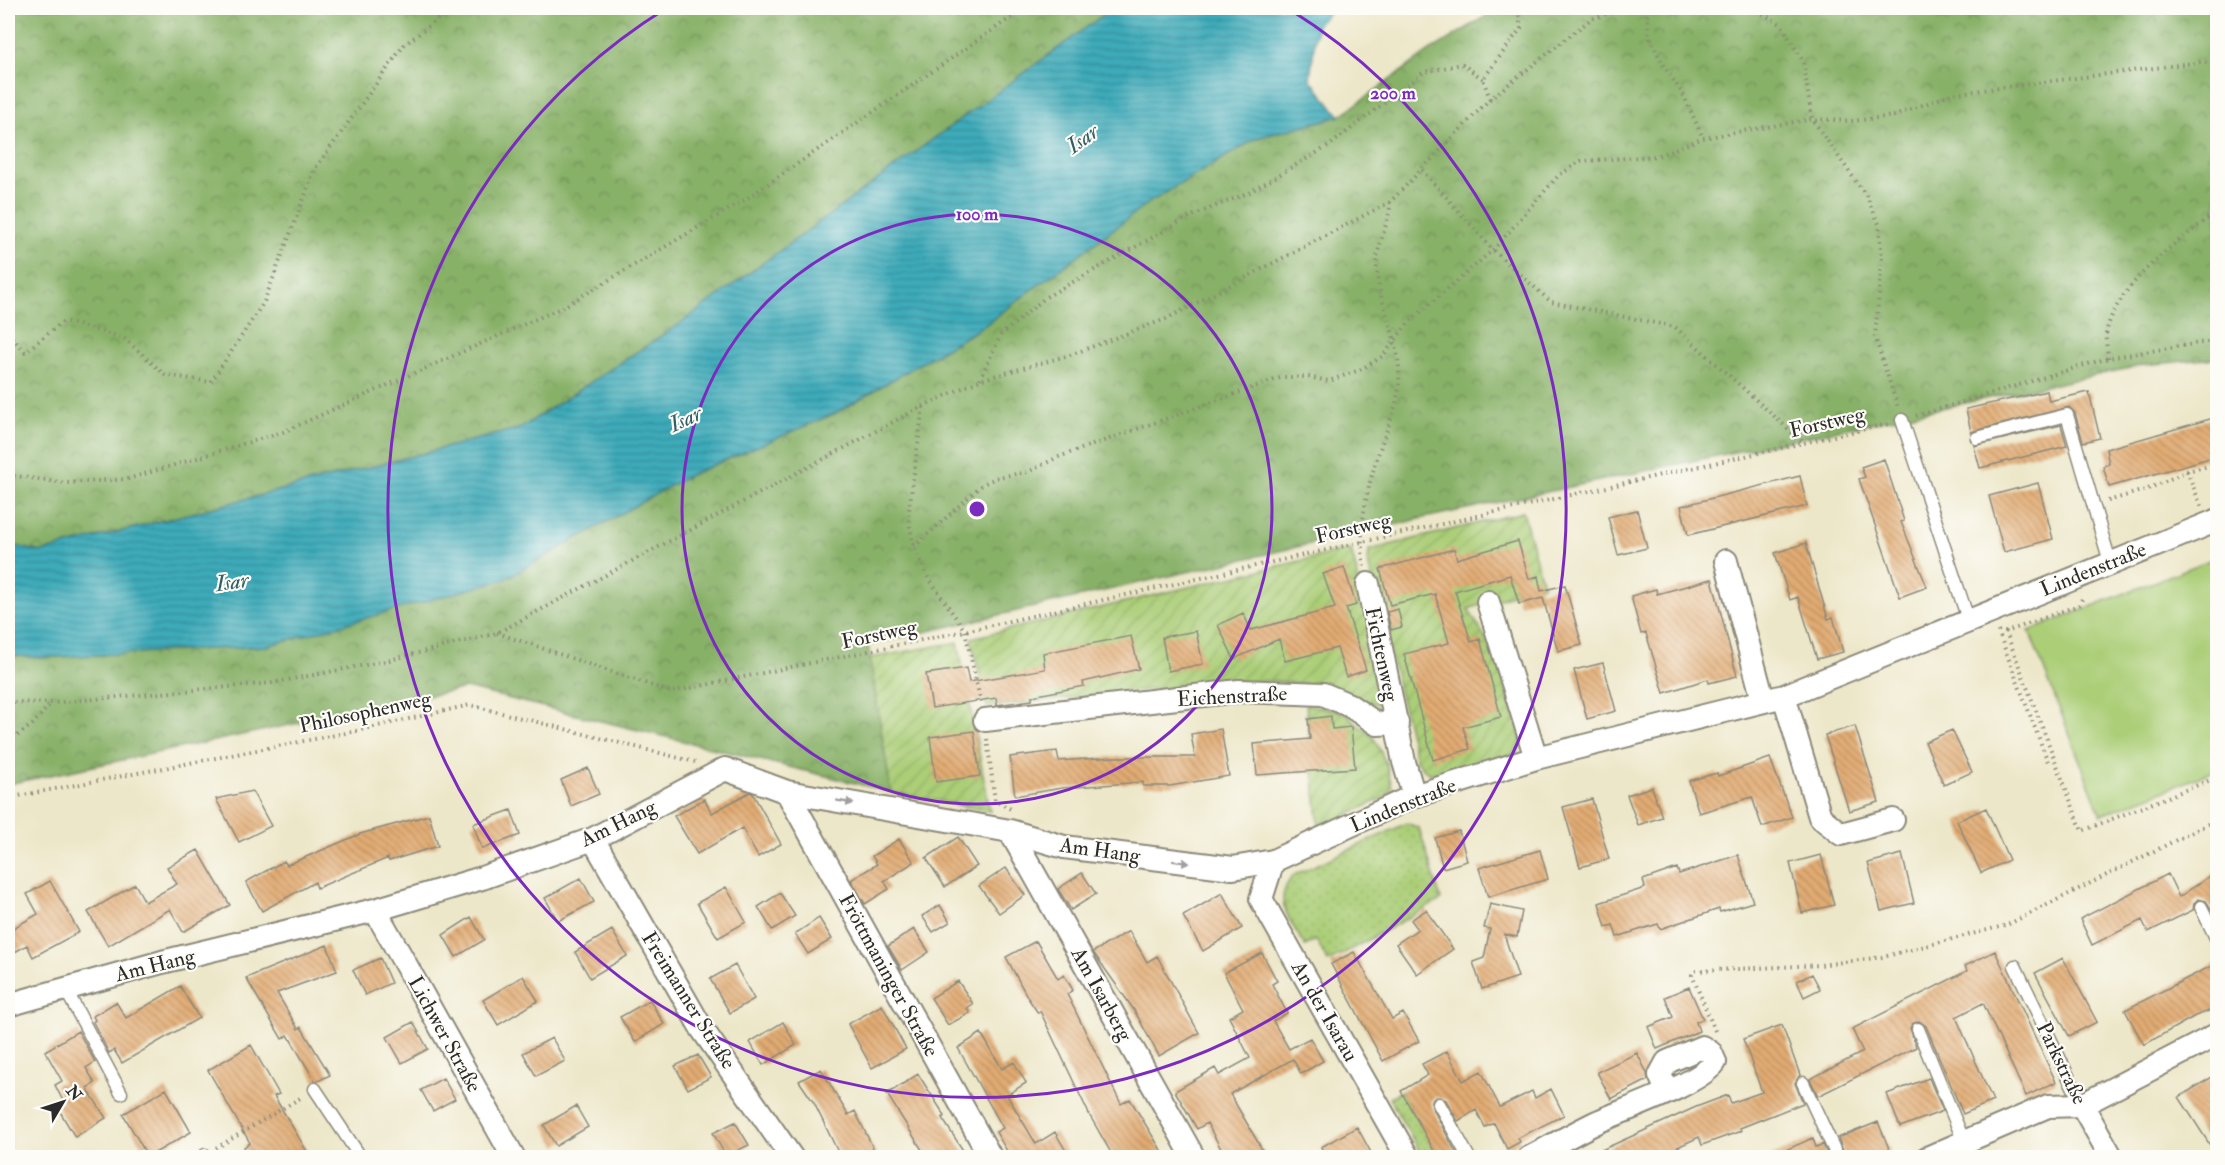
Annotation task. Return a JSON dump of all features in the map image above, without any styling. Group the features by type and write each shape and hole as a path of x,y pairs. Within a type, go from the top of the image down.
{"street":[{"name":"Lindenstraße","path":"1273,861 1414,796 1536,758 1773,698 2212,522"},
{"path":"1726,561 1773,698 1820,817 1841,834 1893,820"},
{"name":"Fichtenweg","path":"1368,584 1397,723"},
{"path":"1488,602 1536,758"},
{"name":"Eichenstraße","path":"985,720 1239,692 1323,694 1349,705 1377,724 1397,723"},
{"path":"1397,723 1404,762 1414,796"},
{"name":"Am Hang","path":"8,1005 66,988 375,910 482,878 593,838 725,769 787,792 1010,831 1064,847 1233,868 1273,861"},
{"name":"Fröttmaninger Straße","path":"787,792 991,1158"},
{"name":"Am Isarberg","path":"1010,831 1194,1158"},
{"name":"Freimanner Straße","path":"593,838 702,1029 792,1158"},
{"path":"1262,899 1273,861"},
{"path":"1233,868 1262,899"},
{"name":"An der Isarau","path":"1262,899 1408,1158"},
{"name":"Lichwer Straße","path":"375,910 514,1158"},
{"path":"1938,1155 2048,1106 2082,1105 2217,1034"},
{"path":"1529,1158 1596,1123 1708,1072 1715,1062 1711,1053"},
{"name":"Parkstraße","path":"2082,1105 2112,1158"}],"lane":[{"path":"1977,438 2067,415 2110,562"},
{"path":"1902,420 1968,620"},
{"path":"2201,908 2217,942"},
{"name":"Parkstraße","path":"2015,966 2082,1105"},
{"path":"66,988 121,1092"},
{"path":"1918,1029 1964,1142"},
{"path":"1803,1083 1838,1158"},
{"path":"315,1089 361,1158"},
{"path":"1439,1104 1469,1158"}],"path":[{"path":"8,333 25,352 64,321 124,338 165,375 211,382 264,302 315,169 404,45 453,8"},
{"path":"8,475 67,483 128,479 139,476 283,432 565,306 746,199 1025,8"},
{"path":"1483,79 1521,28 1518,8"},
{"path":"8,702 51,704 272,683 386,661 497,633 923,406 980,380 1070,356 1166,319 1390,202 1490,99 1591,19 1627,8"},
{"path":"1647,8 1649,35 1662,63 1684,96 1703,138"},
{"path":"1752,8 1781,24 1803,61 1812,119 1867,197 1879,224 1882,260 1875,337 1902,420"},
{"path":"914,547 983,484 998,477 1028,472 1056,458 1283,377 1308,377 1329,381 1362,369 1383,356 1408,323 1493,250 1558,176 1581,161 1657,156 1703,138 1812,119 1853,121 1894,116 1951,94 2201,62 2217,65"},
{"path":"980,380 1001,335 1046,297 1189,217 1248,193 1330,146 1424,72 1462,64 1483,79 1490,99"},
{"path":"1422,170 1493,250 1551,302 1675,327 1804,443"},
{"path":"1368,584 1362,541 1379,450 1393,418 1398,393 1400,363 1396,339 1384,300 1377,259 1390,202"},
{"path":"2108,358 2106,335 2124,293 2172,243 2217,212"},
{"name":"Forstweg","path":"497,633 671,692 965,631 1804,443 1902,420 2108,358 2217,340"},
{"path":"923,406 908,517 914,547 928,577 965,631 985,720 995,801"},
{"path":"2093,506 2148,489 2187,471 2217,464"},
{"path":"2187,471 2212,522"},
{"path":"2082,599 2079,605 2006,632 2082,831 2217,777"},
{"path":"1990,611 2048,762"},
{"path":"8,743 33,724 51,704"},
{"name":"Philosophenweg","path":"8,798 356,731 470,705 725,769"},
{"path":"1711,1053 1715,1032 1692,975 1695,971 1820,965 1882,957 2007,925 2217,819"},
{"path":"206,1156 315,1089"}],"green space":[{"path":"8,8 1113,8 678,325 521,428 41,552 8,544"},
{"path":"1499,8 2217,8 2217,358 2144,365 1424,518 868,645 891,792 466,688 8,784 8,655 40,658 267,646 690,475 836,413 982,327 1150,202 1257,138 1340,116 1428,52"},
{"path":"1523,512 1543,585 1468,609 1495,654 1522,741 1517,753 1452,774 1431,774 1416,760 1368,563 1369,550"},
{"path":"1351,549 1386,694 1381,704 1370,703 1332,686 1274,681 1221,682 987,707 971,638"},
{"path":"2217,557 2217,770 2101,815 2029,631"},
{"path":"958,642 990,811 891,792 870,658"},
{"path":"1306,704 1344,712 1374,738 1386,763 1392,787 1386,797 1319,828"},
{"path":"1407,823 1419,828 1441,900 1328,962 1316,940 1305,946 1289,919 1283,902 1287,884 1294,875"},
{"path":"1401,1091 1438,1157 1423,1157 1389,1098"}],"water":[{"name":"Isar","path":"1113,8 1333,8 1317,25 1310,79 1340,116 1257,138 1150,202 982,327 836,413 690,475 505,579 267,646 40,658 8,655 8,544 41,552 521,428 678,325"}],"building":[{"path":"2047,391 2049,401 2089,392 2100,438 2083,442 2075,413 2069,407 1971,432 1966,409"},
{"path":"2217,417 2217,456 2109,487 2103,466 2109,464 2106,449"},
{"path":"2061,425 2067,446 1980,468 1974,446"},
{"path":"1884,459 1904,521 1901,522 1927,587 1900,597 1859,479 1865,477 1861,467"},
{"path":"1800,476 1807,506 1688,535 1681,506"},
{"path":"2038,483 2053,539 2004,552 1989,496"},
{"path":"1637,510 1647,548 1618,555 1608,517"},
{"path":"1518,541 1529,579 1538,576 1541,591 1565,585 1582,645 1558,651 1543,598 1519,604 1510,575 1455,591 1471,642 1480,639 1501,717 1463,727 1470,749 1433,760 1404,654 1449,643 1435,594 1390,605 1380,569 1454,549 1457,559"},
{"path":"1806,543 1828,619 1833,617 1843,652 1817,659 1798,597 1790,600 1775,553"},
{"path":"1344,567 1356,605 1346,608 1366,670 1346,677 1337,648 1285,661 1279,639 1234,659 1218,625 1243,613 1251,630 1335,608 1323,574"},
{"path":"1712,579 1737,676 1709,683 1708,679 1664,693 1646,633 1641,634 1631,596 1656,589 1657,594"},
{"path":"1398,609 1402,627 1391,630 1387,612"},
{"path":"1196,631 1203,664 1168,671 1162,637"},
{"path":"1131,636 1139,669 1083,682 1084,686 1032,696 1032,700 997,705 996,698 932,708 926,674 966,668 969,682 1045,669 1043,653"},
{"path":"1603,663 1616,711 1587,719 1574,670"},
{"path":"1331,716 1332,729 1351,727 1355,768 1257,775 1254,744 1310,739 1308,719"},
{"path":"1855,726 1879,802 1849,811 1825,735"},
{"path":"1221,729 1229,776 1170,786 1143,786 1143,782 1062,788 1015,796 1010,757 1057,751 1059,761 1113,757 1195,757 1191,734"},
{"path":"1952,730 1972,772 1944,785 1925,742"},
{"path":"974,731 980,776 936,782 930,737"},
{"path":"1770,758 1792,817 1762,827 1752,797 1699,813 1689,781 1717,773 1718,776"},
{"path":"588,768 599,794 571,806 561,780"},
{"path":"1652,787 1662,817 1638,825 1627,795"},
{"path":"252,791 271,826 239,842 216,799"},
{"path":"750,792 781,844 758,857 742,828 697,854 674,816 704,799 712,813"},
{"path":"1592,799 1609,859 1580,867 1563,807"},
{"path":"1986,808 2009,860 1981,873 1957,821"},
{"path":"511,810 520,835 482,849 473,824"},
{"path":"429,815 438,846 389,861 388,858 317,888 315,882 262,911 246,882 284,861 287,865 360,834"},
{"path":"1459,831 1467,861 1443,868 1435,838"},
{"path":"958,837 977,866 945,887 926,858"},
{"path":"899,839 914,862 884,881 889,889 865,904 851,880 877,864 872,856"},
{"path":"198,850 230,905 183,932 170,909 108,946 88,912 135,884 145,902 177,884 167,867"},
{"path":"1540,850 1548,879 1488,897 1479,868"},
{"path":"1902,854 1914,903 1881,911 1868,863"},
{"path":"1738,855 1753,902 1720,912 1719,909 1660,929 1658,924 1617,937 1613,925 1606,927 1599,903 1645,888 1643,880 1677,868 1679,874"},
{"path":"1821,855 1834,905 1802,913 1790,863"},
{"path":"1006,868 1025,895 999,913 979,886"},
{"path":"2217,871 2217,918 2206,901 2198,899 2194,903 2193,910 2148,932 2142,920 2092,945 2080,919 2168,874 2179,897"},
{"path":"1082,873 1096,894 1071,910 1058,889"},
{"path":"581,878 594,902 558,921 545,898"},
{"path":"50,881 79,932 33,957 27,945 8,956 8,931 38,914 27,894"},
{"path":"726,887 746,922 718,938 697,903"},
{"path":"780,893 795,916 772,930 758,907"},
{"path":"1222,893 1242,928 1203,951 1183,916"},
{"path":"1490,904 1522,911 1517,937 1504,934 1518,977 1482,989 1473,962 1484,958 1490,929 1484,928"},
{"path":"940,905 950,922 933,932 922,916"},
{"path":"1426,910 1453,949 1417,974 1396,944 1418,929 1411,920"},
{"path":"471,917 484,940 456,957 443,935"},
{"path":"819,918 832,939 808,954 795,934"},
{"path":"914,929 929,952 902,970 888,946"},
{"path":"612,930 627,956 590,978 575,952"},
{"path":"1129,931 1147,962 1157,956 1199,1033 1159,1056 1134,1010 1093,952"},
{"path":"1036,941 1058,979 1064,975 1073,990 1067,994 1121,1104 1130,1099 1166,1158 1114,1158 1090,1116 1040,1011 1038,1013 1028,998 1006,957"},
{"path":"327,945 337,971 277,993 298,1029 301,1027 330,1075 315,1081 288,1035 282,1039 246,978"},
{"path":"1995,951 2056,1082 2026,1096 1983,1003 1956,1017 1993,1101 1963,1114 1926,1026 1919,1021 1912,1024 1910,1028 1916,1047 1818,1096 1810,1079 1863,1052 1852,1029 1967,971 1965,966"},
{"path":"1354,952 1392,1019 1403,1013 1419,1041 1383,1061 1331,964"},
{"path":"1262,953 1277,981 1272,984 1287,1013 1273,1021 1289,1049 1310,1038 1323,1061 1301,1074 1293,1059 1230,1094 1267,1158 1226,1158 1207,1123 1197,1129 1175,1091 1215,1068 1219,1075 1250,1058 1229,1017 1243,1009 1224,973"},
{"path":"380,958 391,983 365,995 353,970"},
{"path":"2063,958 2097,1022 2069,1036 2035,973"},
{"path":"2217,963 2217,1008 2195,1016 2144,1045 2125,1010"},
{"path":"735,965 754,999 730,1013 710,979"},
{"path":"1812,974 1820,989 1804,997 1797,981"},
{"path":"523,976 538,1001 498,1025 483,1000"},
{"path":"958,981 973,1004 967,1008 970,1013 948,1025 931,998"},
{"path":"180,986 199,1018 122,1063 114,1050 109,1053 93,1022 95,1020 93,1016 116,1002 126,1018"},
{"path":"1689,987 1703,1019 1696,1022 1699,1031 1657,1049 1648,1027 1673,1017 1665,997"},
{"path":"650,1000 664,1024 635,1042 620,1017"},
{"path":"882,1005 906,1049 872,1068 848,1024"},
{"path":"413,1022 428,1049 402,1063 387,1037"},
{"path":"783,1022 796,1045 763,1065 750,1042"},
{"path":"1782,1025 1800,1075 1795,1083 1803,1103 1740,1128 1741,1131 1702,1145 1699,1137 1654,1158 1584,1158 1696,1107 1728,1095 1731,1103 1762,1092 1743,1039"},
{"path":"78,1031 95,1062 86,1068 95,1083 87,1088 106,1118 75,1137 56,1105 63,1101 55,1085 62,1081 45,1051"},
{"path":"981,1033 1002,1069 1014,1062 1026,1083 1007,1095 1036,1144 1055,1132 1070,1158 1011,1158 996,1132 1003,1128 958,1048"},
{"path":"552,1038 565,1061 536,1076 523,1053"},
{"path":"251,1045 279,1094 274,1096 311,1158 250,1158 244,1147 250,1143 208,1070"},
{"path":"1447,1051 1463,1081 1481,1071 1500,1107 1532,1091 1535,1098 1551,1089 1564,1115 1518,1138 1520,1142 1507,1149 1494,1123 1485,1127 1476,1110 1458,1121 1446,1100 1436,1097 1432,1100 1432,1107 1459,1158 1438,1158 1401,1091 1428,1075 1422,1064"},
{"path":"1637,1053 1648,1080 1611,1099 1597,1072"},
{"path":"698,1055 711,1077 688,1089 675,1066"},
{"path":"821,1069 848,1115 855,1111 878,1158 841,1158 814,1103 799,1081"},
{"path":"918,1074 945,1116 942,1118 968,1158 927,1158 887,1094"},
{"path":"2217,1074 2217,1156 2179,1097"},
{"path":"443,1078 455,1099 433,1111 421,1090"},
{"path":"1929,1078 1943,1111 1900,1127 1887,1094"},
{"path":"166,1089 191,1132 148,1157 123,1114"},
{"path":"576,1106 588,1127 556,1146 544,1125"},
{"path":"735,1122 749,1145 726,1156 713,1133"},
{"path":"1878,1122 1890,1151 1874,1158 1846,1158 1838,1138"},
{"path":"1357,1127 1374,1158 1326,1158 1321,1147"},
{"path":"1813,1138 1816,1147 1823,1144 1829,1158 1767,1158"}]}
